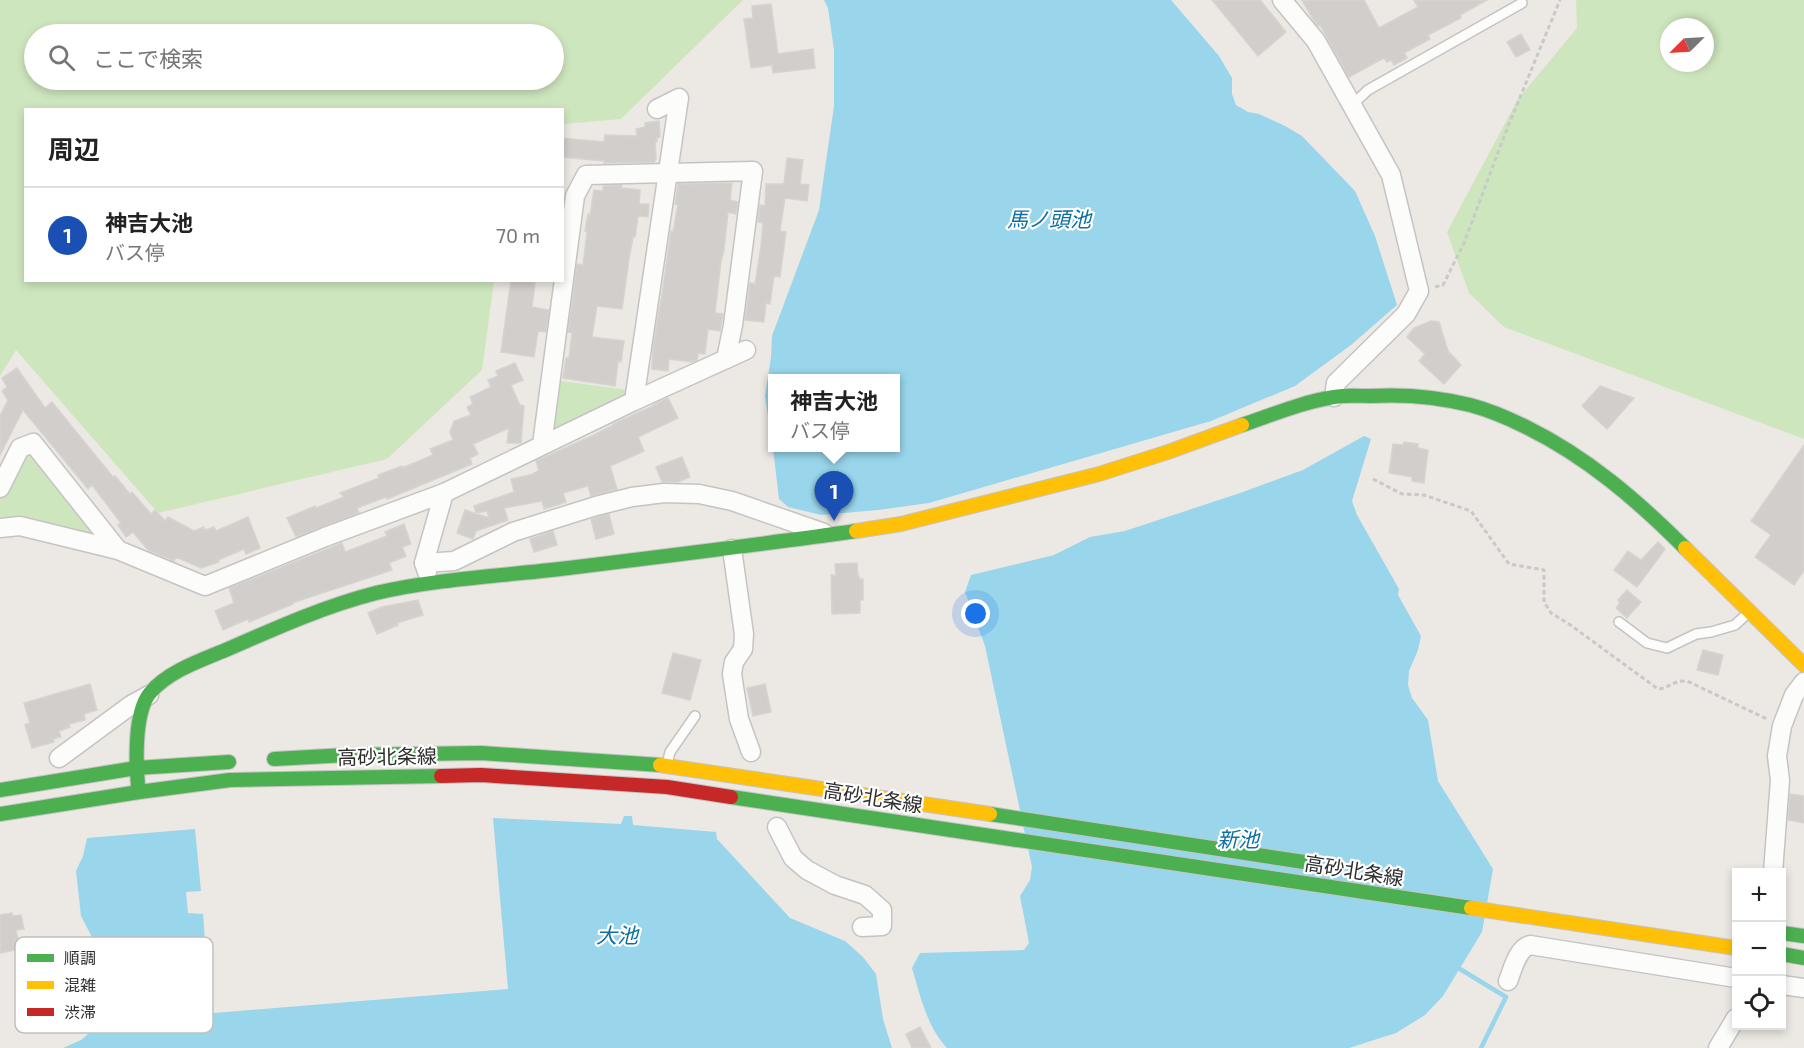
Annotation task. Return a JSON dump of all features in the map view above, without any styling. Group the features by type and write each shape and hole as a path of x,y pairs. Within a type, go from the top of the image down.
{"main road":[{"path":"139,792 136,768 140,722 148,694 159,684 200,661 294,621 375,593 417,585 832,536 901,524 1099,474 1293,407 1334,397 1387,394 1426,397 1471,405 1505,417 1542,435 1577,456 1652,515 1804,665"},
{"name":"高砂北条線","path":"264,760 346,755 482,753 667,765 1312,863"},
{"path":"0,790 136,768 241,761"},
{"name":"高砂北条線","path":"0,814 230,780 492,776 667,787 1732,947"},
{"path":"1786,934 1804,936"},
{"path":"1786,955 1804,958"}],"street":[{"path":"1282,0 1316,40 1391,175 1419,291 1406,314 1336,383 1334,397"},
{"path":"634,401 679,99 657,109"},
{"path":"564,279 575,196 586,175 753,171 733,325 726,359"},
{"path":"542,445 564,282"},
{"path":"0,528 20,526 118,550 205,586 325,537 444,493 634,401 746,350"},
{"path":"0,488 20,448 33,442 118,550"},
{"path":"431,584 424,563 444,493"},
{"path":"424,563 454,561 513,532 596,506 632,497 664,493 699,494 732,501 832,536"},
{"path":"732,549 744,634 743,649 734,662 732,674 739,719 751,752"},
{"path":"1773,868 1780,780 1777,756 1782,726 1794,695 1804,682"},
{"path":"59,758 148,694"},
{"path":"777,827 793,858 807,870 835,885 865,895 882,910 882,926 862,927"},
{"path":"1508,981 1520,952 1525,946 1530,945 1732,977"},
{"path":"1786,986 1804,988"},
{"path":"1718,1048 1732,1026"}],"lane":[{"path":"1352,105 1368,90 1522,3"},
{"path":"1619,622 1647,643 1667,648 1696,634 1735,625 1750,612"},
{"path":"667,765 670,752 695,716"}],"path":[{"path":"1419,291 1443,285 1464,243 1560,0"},
{"path":"1373,479 1402,494 1424,495 1471,511 1509,564 1544,570 1544,602 1551,613 1658,689 1674,682 1687,681 1782,726"}],"green space":[{"path":"0,0 743,0 621,119 564,124 564,108 24,108 24,282 494,282 482,370 387,459 158,513 16,350 0,376"},
{"path":"1576,0 1804,0 1804,439 1504,327 1469,293 1447,232 1518,99 1577,28"},
{"path":"555,380 627,390 623,400 618,403 616,399 608,402 610,406 559,430 550,422"},
{"path":"33,454 93,527 88,534 0,520 0,498 24,456"}],"water":[{"name":"馬ノ頭池","path":"824,0 1171,0 1219,56 1232,78 1232,94 1236,105 1285,126 1302,136 1355,191 1375,236 1397,305 1351,345 1295,386 1211,421 929,503 821,515 788,507 779,499 773,452 900,452 900,374 768,374 772,336 819,210 834,106 834,50 828,8"},
{"name":"馬ノ頭池","path":"768,376 768,416 765,396"},
{"name":"新池","path":"1364,436 1371,439 1352,501 1357,515 1399,589 1398,595 1421,636 1409,671 1408,685 1412,698 1428,720 1438,781 1493,869 1482,932 1443,996 1425,1015 1396,1033 1349,1048 947,1048 929,1021 921,1000 912,968 920,953 1024,950 1029,943 1020,896 1030,880 1032,867 985,646 965,592 971,575 1054,555 1090,537 1125,531 1243,492 1303,470"},
{"name":"大池","path":"624,816 632,816 633,825 716,832 717,839 790,918 845,941 863,957 876,974 883,1019 892,1048 63,1048 81,1040 89,1033 213,1033 213,1012 508,989 493,818 621,824"},
{"name":"大池","path":"195,829 201,891 186,892 188,913 203,914 205,937 92,937 81,916 76,871 83,856 87,838"}],"building":[{"path":"1212,0 1260,0 1286,32 1258,56"},
{"path":"1302,0 1364,0 1379,28 1418,7 1414,0 1487,0 1460,15 1461,18 1428,35 1430,39 1404,53 1407,58 1394,65 1391,60 1387,62 1384,58 1349,77 1320,25 1318,26"},
{"path":"771,4 778,54 813,49 815,68 773,73 772,65 751,68 744,19 753,18 752,6"},
{"path":"1521,34 1530,50 1516,57 1507,42"},
{"path":"659,121 660,137 655,142 656,159 654,162 604,163 604,161 564,157 564,138 604,142 605,135 637,136 636,129 645,127 645,123"},
{"path":"787,158 803,160 800,184 809,185 807,201 785,198 780,231 786,232 780,277 774,276 770,304 766,303 764,322 745,320 750,283 755,284 761,246 763,223 758,222 760,205 765,206 766,184 784,184"},
{"path":"732,183 730,200 738,202 736,214 728,212 721,261 715,313 723,314 720,331 708,329 705,354 698,353 697,360 692,362 669,359 668,371 652,369 653,348 671,231 673,232 678,205 675,204 678,184"},
{"path":"622,185 621,188 640,190 639,204 649,204 648,217 638,216 622,309 597,306 592,337 624,341 621,362 618,361 615,386 563,378 566,358 569,358 572,333 568,332 577,264 583,265 587,232 585,231 594,190 603,191 603,186"},
{"path":"511,282 533,282 535,283 532,307 549,310 546,332 538,331 534,357 501,352"},
{"path":"1431,321 1439,322 1448,351 1461,365 1444,384 1419,361 1425,354 1407,337 1414,328"},
{"path":"515,363 523,380 511,385 520,405 524,406 521,443 507,443 509,428 473,444 478,454 470,458 472,464 387,499 386,497 357,508 359,513 296,537 287,518 344,497 340,493 379,478 378,475 433,455 430,449 453,440 450,432 454,421 471,415 467,407 473,404 470,397 491,387 488,380 498,376 496,371"},
{"path":"17,368 45,408 52,402 113,477 115,476 130,494 132,492 151,514 155,510 165,521 168,517 194,531 204,527 205,530 214,527 216,531 248,517 260,548 246,554 244,549 201,568 176,557 174,561 148,550 133,532 126,537 118,525 121,523 92,485 88,489 23,410 0,455 0,416 8,400 2,391 7,387 2,378"},
{"path":"1600,386 1634,398 1607,429 1582,406"},
{"path":"668,398 678,418 638,437 644,451 610,466 617,489 591,496 588,486 563,493 566,502 544,509 542,501 504,508 508,520 476,531 473,539 457,533 465,510 489,518 487,511 476,513 474,506 514,492 511,479 539,471 536,461"},
{"path":"1404,442 1418,444 1418,448 1428,450 1424,483 1412,481 1412,477 1389,473 1393,444 1403,445"},
{"path":"1804,445 1804,571 1794,585 1755,557 1771,535 1751,521"},
{"path":"682,457 690,477 678,482 662,482 656,467"},
{"path":"609,514 614,534 596,539 591,519"},
{"path":"404,524 411,544 402,547 406,556 389,563 392,570 292,603 249,622 248,619 223,630 215,611 234,603 229,588 342,543 345,552 387,536 385,532"},
{"path":"553,531 557,545 534,552 530,539"},
{"path":"1658,542 1665,549 1637,587 1614,570 1628,551 1641,560"},
{"path":"857,563 859,579 863,579 863,600 860,600 860,613 832,614 831,575 836,575 835,564"},
{"path":"1627,590 1641,602 1627,618 1616,608 1620,603 1618,600"},
{"path":"418,600 423,615 397,623 398,625 377,634 368,613 382,607"},
{"path":"1703,650 1723,655 1718,675 1697,670"},
{"path":"673,653 701,660 690,700 662,693"},
{"path":"90,684 97,710 84,714 85,720 69,724 70,727 59,731 61,737 53,739 54,742 32,748 25,725 30,723 24,703"},
{"path":"765,684 771,712 753,716 747,688"},
{"path":"1790,794 1804,796 1804,823 1788,820"},
{"path":"12,913 13,916 21,915 24,929 16,930 17,937 15,937 15,950 0,953 0,915"},
{"path":"920,1027 931,1048 912,1048 906,1034"}],"waterway":[{"path":"1460,969 1506,997 1481,1048"}],"traffic: fast":[{"path":"1242,425 1299,405 1338,396 1408,396 1470,405 1519,424 1570,452 1630,497 1685,548"},
{"path":"138,786 137,751 141,712 145,701 157,685 197,662 319,611 357,598 421,584 634,560 856,531"},
{"path":"274,759 346,755 481,753 660,765"},
{"path":"0,790 136,768 229,762"},
{"path":"0,814 230,780 441,776"},
{"path":"731,797 1471,908"},
{"path":"990,814 1304,862"},
{"path":"1786,934 1804,936"},
{"path":"1786,955 1804,958"}],"traffic: slow":[{"path":"856,531 901,524 1099,474 1242,425"},
{"path":"1685,548 1804,665"},
{"path":"660,765 990,814"},
{"path":"1471,908 1732,947"}],"traffic: jam":[{"path":"441,776 481,775 667,787 731,797"}],"place":[{"name":"神吉大池","path":"834,521"}]}
